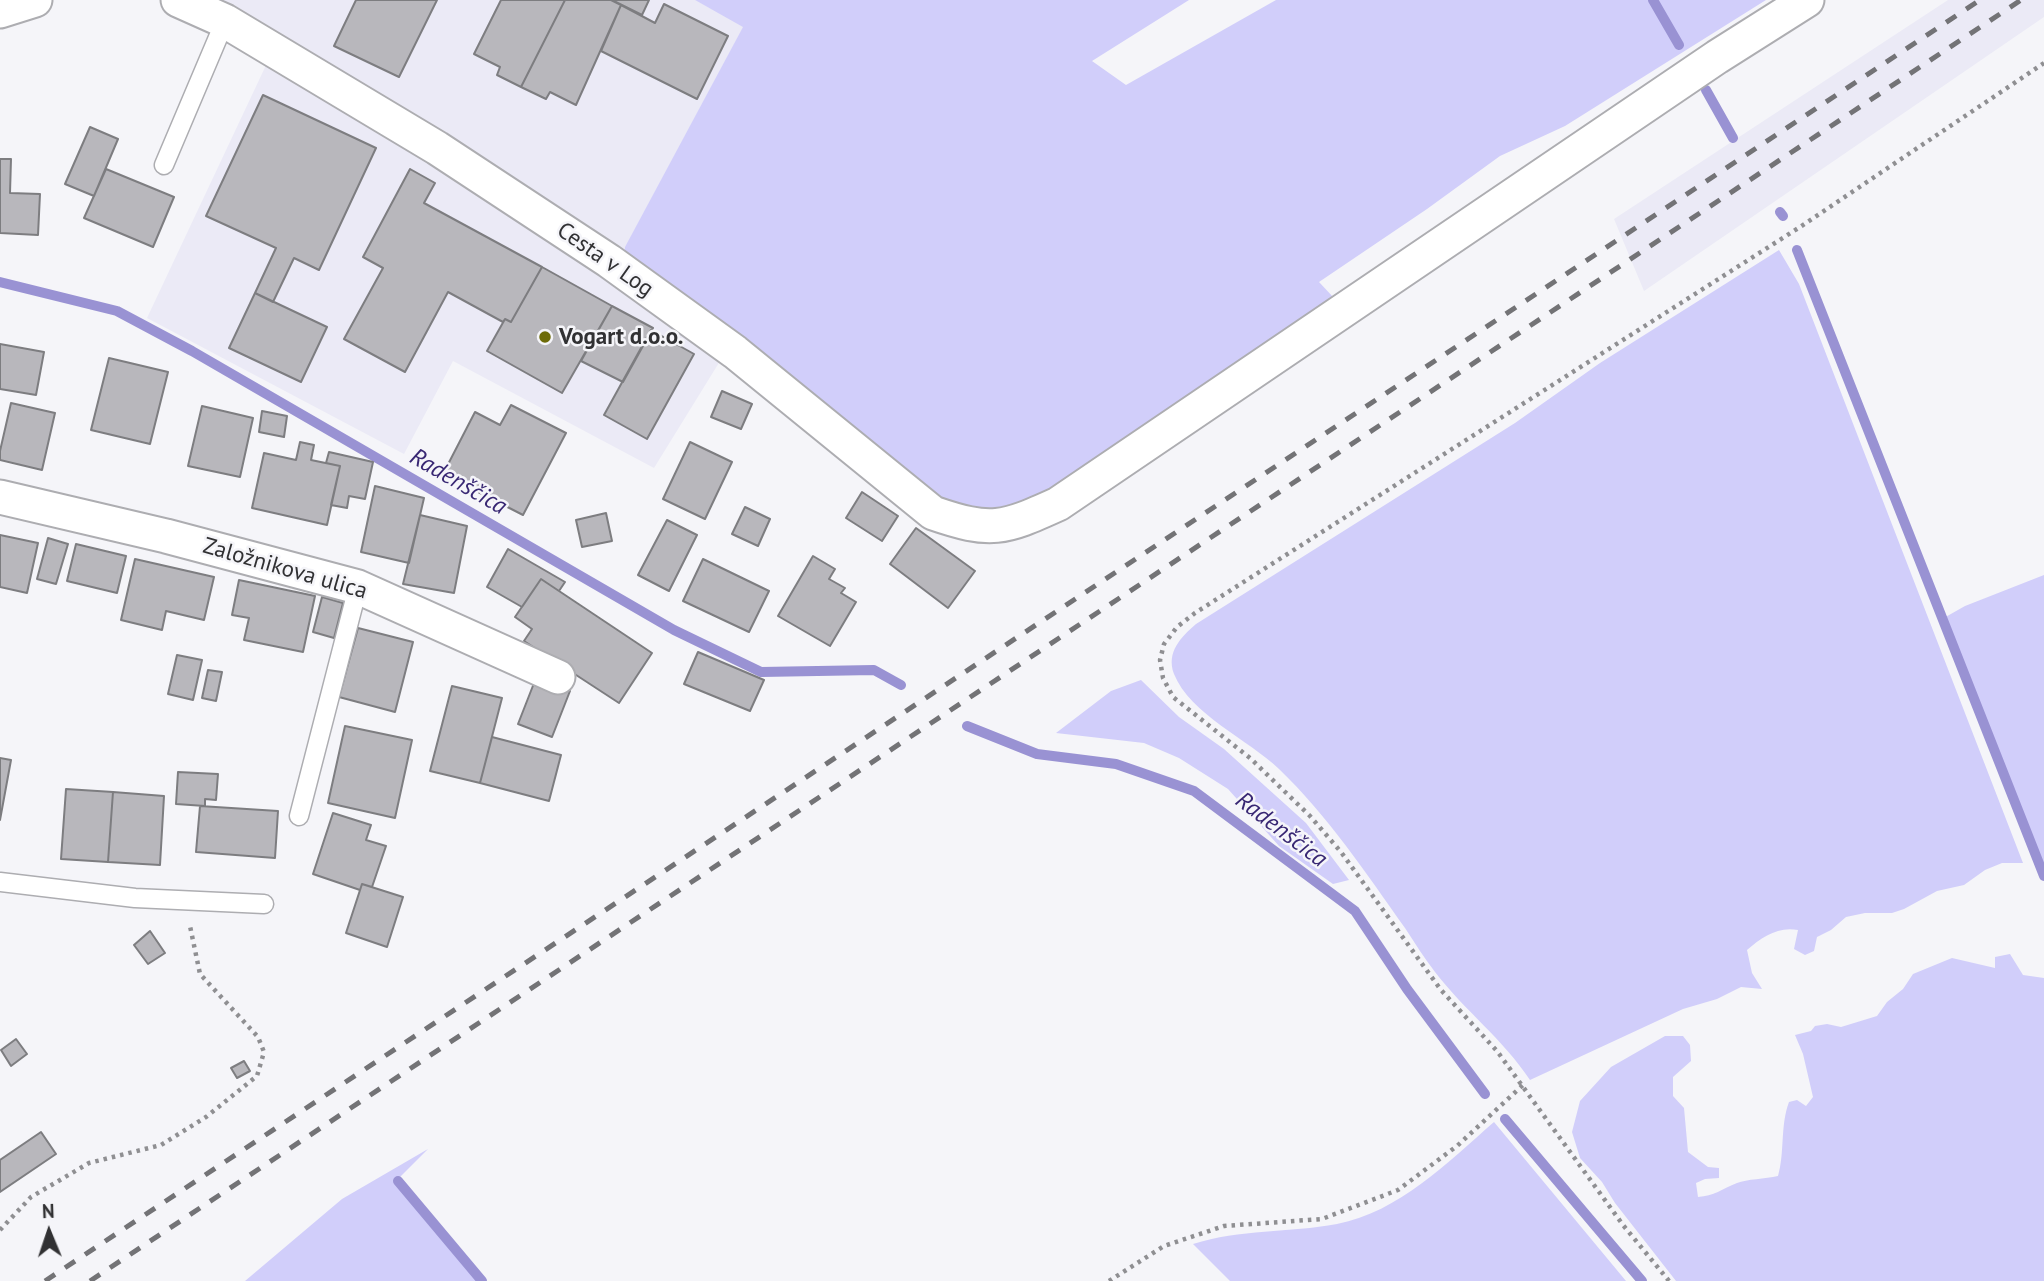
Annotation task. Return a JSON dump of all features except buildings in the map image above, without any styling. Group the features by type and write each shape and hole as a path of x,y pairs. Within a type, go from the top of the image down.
{"street":[{"path":"0,11 35,0"},
{"name":"Cesta v Log","path":"178,0 225,21 437,148 609,261 735,352 933,513 964,524 994,527 1017,522 1058,504 1717,57 1807,0"},
{"name":"Založnikova ulica","path":"0,497 166,536 358,587 558,677"}],"lane":[{"path":"164,165 225,21"},
{"path":"299,816 358,587"},
{"path":"0,882 135,898 264,904"}],"path":[{"path":"1669,1281 1623,1225 1497,1051 1441,990 1341,852 1310,816 1250,758 1173,697 1163,678 1160,660 1164,644 1177,627 1195,613 1788,234 2044,63"},
{"path":"0,1230 31,1197 89,1163 161,1145 206,1117 257,1076 264,1052 261,1044 258,1037 200,974 185,901"},
{"path":"1109,1281 1164,1246 1224,1226 1322,1219 1398,1190 1457,1146 1523,1085"}],"shaded area":[{"path":"210,0 695,0 744,26 625,248 733,340 654,468 453,361 404,454 147,318 276,44"},
{"path":"695,0 1189,0 1092,61 1126,85 1276,0 1766,0 1565,126 1500,156 1319,282 1334,298 1090,468 1008,508 960,510 926,497 624,260 625,247 743,27"},
{"path":"1948,0 2044,0 2044,17 1644,291 1614,219"},
{"path":"1779,250 1799,284 2023,863 2002,863 1985,870 1964,885 1937,891 1892,913 1865,913 1846,917 1831,930 1817,937 1814,951 1805,955 1794,949 1798,930 1771,934 1747,950 1752,973 1762,989 1741,987 1717,999 1683,1009 1530,1080 1508,1051 1435,972 1361,866 1314,806 1267,758 1221,726 1193,702 1174,674 1173,652 1180,640 1196,624 1515,423 1600,363"},
{"path":"2044,575 2044,873 1942,619 1965,606"},
{"path":"1141,680 1179,717 1224,749 1306,823 1349,880 1333,884 1279,846 1228,789 1179,758 1144,743 1056,733 1111,691"},
{"path":"2010,954 2023,975 2044,978 2044,1281 1676,1281 1615,1203 1602,1182 1580,1158 1572,1132 1580,1101 1611,1067 1665,1036 1683,1036 1690,1045 1691,1061 1673,1077 1673,1096 1684,1108 1688,1152 1708,1167 1719,1168 1719,1178 1696,1183 1698,1197 1713,1194 1741,1182 1778,1176 1784,1120 1789,1102 1797,1100 1806,1106 1813,1097 1803,1054 1795,1035 1811,1031 1815,1026 1827,1024 1841,1027 1877,1016 1887,1002 1903,989 1913,974 1952,958 1995,968 1995,957"},
{"path":"1494,1122 1626,1281 1230,1281 1193,1244 1247,1233 1301,1229 1360,1218 1381,1209 1422,1184"},
{"path":"428,1149 394,1183 477,1281 245,1281 342,1199"}],"waterway":[{"path":"1653,0 1679,45"},
{"path":"1706,90 1733,138"},
{"path":"1780,212 1783,216"},
{"path":"1797,250 2044,876"},
{"name":"Radenščica","path":"0,282 117,311 192,351 674,630 761,672 874,670 901,685"},
{"name":"Radenščica","path":"967,726 1037,754 1116,764 1194,791 1355,911 1407,989 1485,1094"},
{"name":"Radenščica","path":"1505,1119 1642,1281"},
{"path":"398,1181 482,1281"}],"railway":[{"path":"45,1281 1980,0"},
{"path":"90,1281 2021,0"}],"place":[{"name":"Vogart d.o.o.","path":"545,337"}]}
